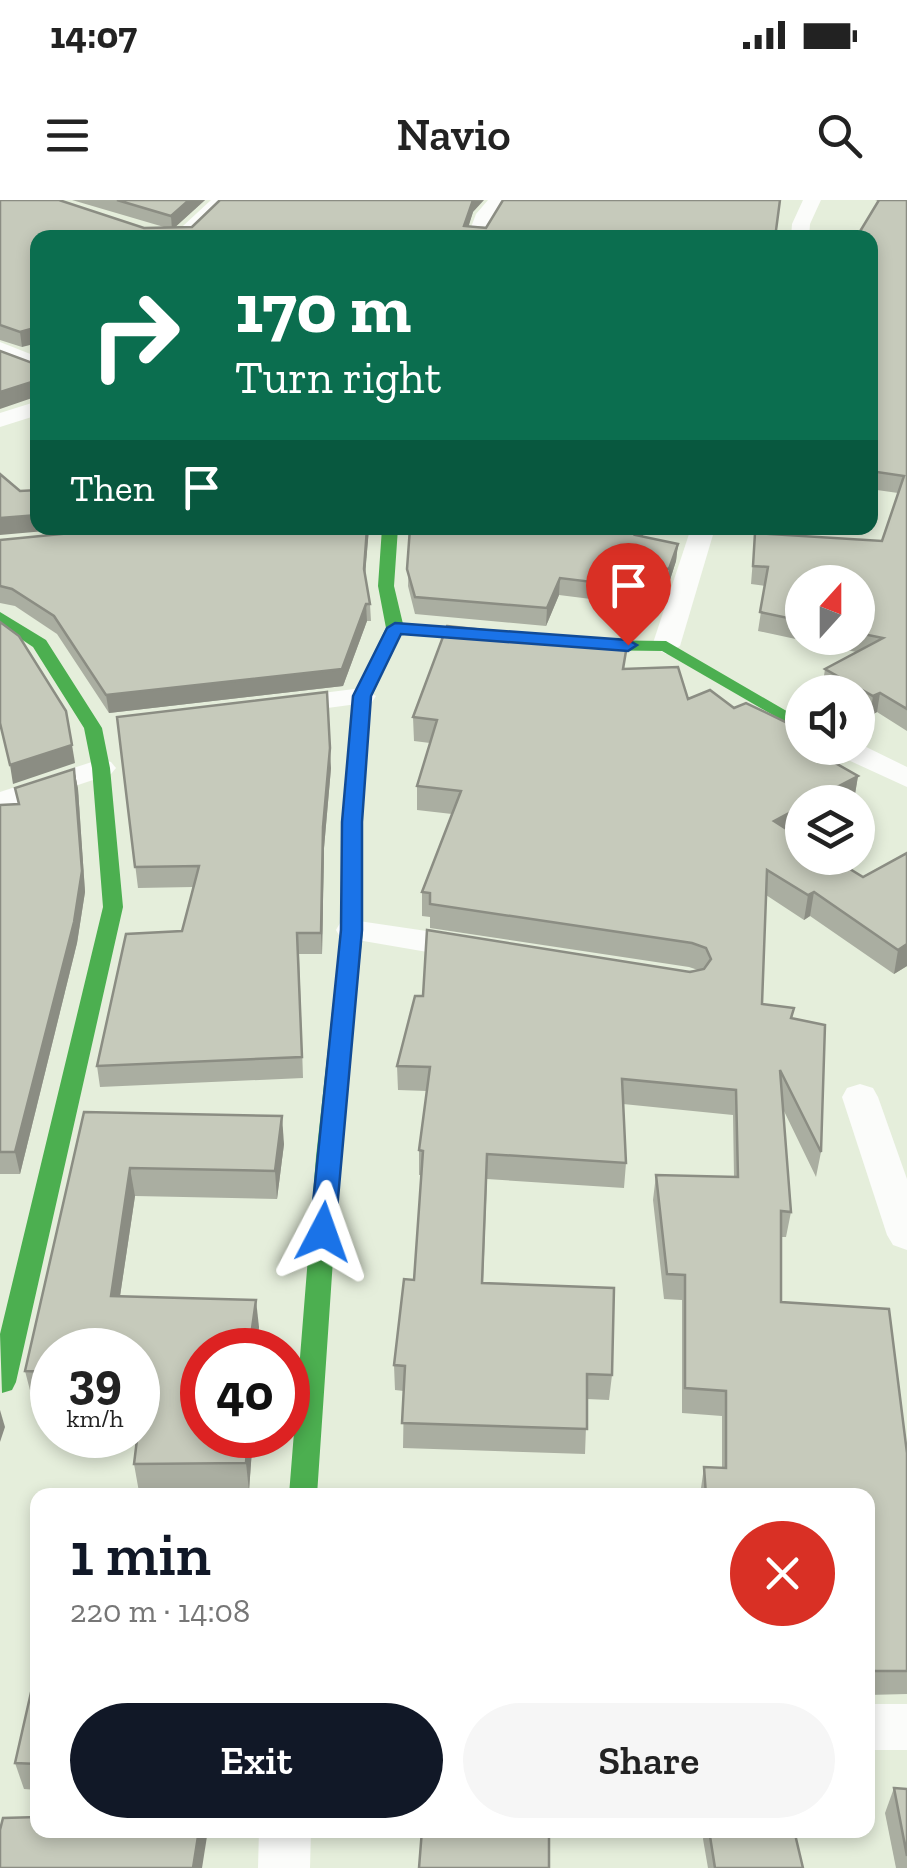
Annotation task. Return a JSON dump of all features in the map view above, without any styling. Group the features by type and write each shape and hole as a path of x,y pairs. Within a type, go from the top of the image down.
{"street":[{"path":"188,230 222,200"},
{"path":"479,230 498,200"},
{"path":"801,230 812,200"},
{"path":"0,348 30,361"},
{"path":"0,420 30,411"},
{"path":"304,1488 328,1157 352,930 352,822 362,696 395,628 386,586 390,535"},
{"path":"666,646 701,535"},
{"path":"0,617 40,644 93,728 101,768 113,906 2,1382"},
{"path":"395,628 590,645 666,646 785,717"},
{"path":"257,709 362,696"},
{"path":"93,728 130,724"},
{"path":"875,763 907,778"},
{"path":"0,802 101,768"},
{"path":"352,930 501,953"},
{"path":"860,1097 907,1235"},
{"path":"875,1727 907,1728"},
{"path":"284,1868 285,1838"}],"building":[{"path":"0,200 59,200 144,228 192,227 220,200 473,200 464,226 486,228 503,200 780,200 776,230 30,230 30,329 20,332 0,325"},
{"path":"117,200 189,200 171,216"},
{"path":"879,200 907,200 907,709 880,693 875,695 875,675 836,675 825,669 851,655 875,655 875,642 883,638 875,636 875,565 785,565 785,617 760,612 768,567 753,566 755,535 882,541 904,476 878,472 878,230 861,230"},
{"path":"0,351 30,362 30,383 0,392"},
{"path":"0,474 20,491 30,490 30,516 0,518"},
{"path":"51,535 366,535 364,569 370,604 366,604 342,669 106,695 54,616 12,589 0,586 0,540"},
{"path":"409,535 635,535 678,544 669,569 616,563 608,584 560,578 547,608 415,597 407,569"},
{"path":"0,622 19,636 66,711 72,745 10,765 0,723"},
{"path":"447,626 627,645 623,669 678,667 688,699 710,690 734,708 746,703 785,722 785,765 839,765 858,776 841,785 785,785 785,815 774,821 785,828 785,875 875,875 875,870 907,853 907,944 898,950 814,892 808,895 767,870 762,1004 794,1008 791,1018 825,1025 821,1152 780,1070 791,1212 781,1211 781,1302 889,1309 907,1453 907,1671 875,1671 875,1488 706,1488 704,1467 726,1468 726,1391 685,1388 685,1275 667,1274 656,1175 738,1177 736,1090 622,1079 626,1163 487,1154 482,1283 614,1288 612,1375 587,1374 587,1429 402,1423 405,1366 394,1365 404,1279 414,1280 423,1151 419,1150 430,1067 397,1066 415,996 423,996 427,930 690,972 704,969 711,959 706,948 692,943 430,904 430,893 422,892 461,791 417,786 437,720 413,717"},
{"path":"327,692 330,748 323,827 321,933 297,933 302,1057 97,1066 126,934 182,931 199,866 135,867 117,717"},
{"path":"74,769 82,871 74,922 15,1152 0,1152 0,805 19,804 15,788"},
{"path":"84,1112 282,1116 275,1171 130,1168 111,1296 256,1300 252,1328 180,1328 180,1458 246,1458 246,1463 134,1464 135,1458 160,1458 160,1328 35,1328"},
{"path":"30,1697 30,1764 15,1763"},
{"path":"894,1788 907,1789 907,1856"},
{"path":"30,1817 30,1838 198,1838 193,1868 0,1868 3,1818"},
{"path":"421,1838 549,1838 549,1868 419,1868"},
{"path":"710,1838 796,1838 803,1868 715,1868"}],"traffic: fast":[{"path":"304,1488 328,1157 352,930 352,822 362,696 395,628 386,586 390,535"},
{"path":"0,617 40,644 93,728 101,768 113,907 2,1382"},
{"path":"395,628 589,645 666,646 785,717"}],"route":[{"path":"323,1232 352,930 352,822 362,696 395,628 628,645"}]}
